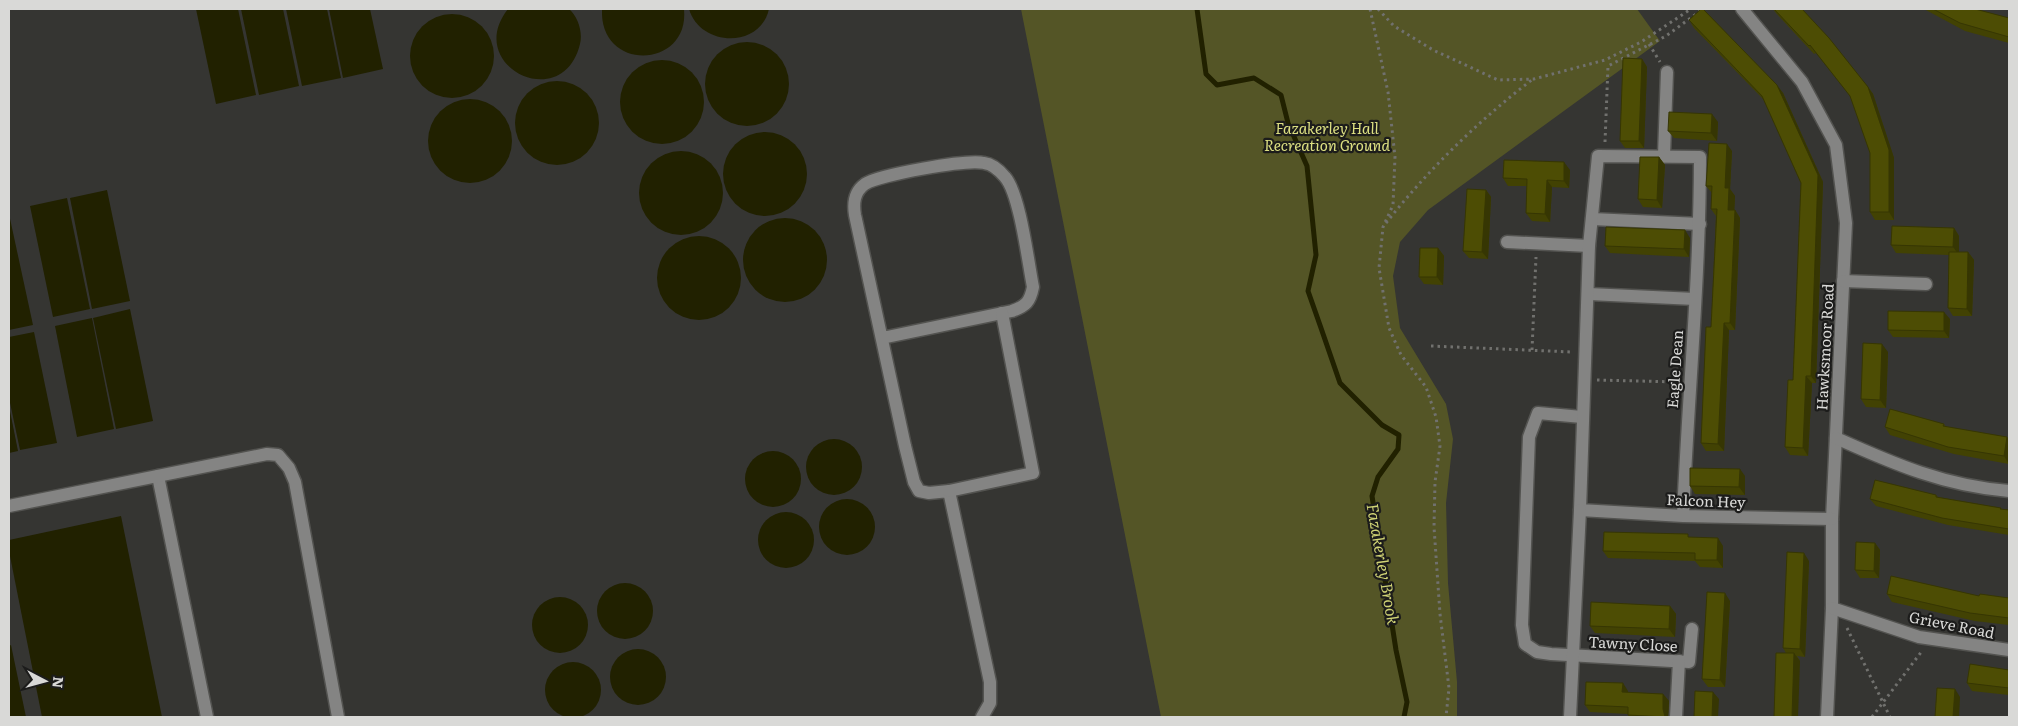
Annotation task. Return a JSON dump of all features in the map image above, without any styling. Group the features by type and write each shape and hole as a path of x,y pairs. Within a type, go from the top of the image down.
{"street":[{"name":"Hawksmoor Road","path":"1742,9 1802,82 1836,145 1846,223 1832,519 1832,608 1827,717"},
{"path":"1664,155 1667,72"},
{"name":"Eagle Dean","path":"1601,156 1664,155 1700,157 1700,224 1689,382 1683,516"},
{"path":"1570,717 1580,510 1583,380 1589,294 1589,246 1601,156"},
{"path":"882,338 1002,313 1026,306 1031,297 1033,287 1015,195 1007,179 997,169 985,163 970,161 884,177 865,184 856,194 853,203 882,338 914,482 919,491 929,493 949,491 1033,473 1002,313"},
{"path":"1592,219 1700,224"},
{"path":"1507,242 1589,246"},
{"path":"1844,281 1926,284"},
{"path":"1589,294 1695,299"},
{"name":"Tawny Close","path":"1582,417 1538,413 1529,438 1522,625 1525,644 1537,652 1572,656 1690,662 1692,629"},
{"path":"1836,438 1901,467 1974,488 2009,491"},
{"path":"9,506 267,454 278,455 289,468 296,491 338,717"},
{"path":"158,476 207,717"},
{"path":"949,491 990,682 990,702 982,717"},
{"name":"Falcon Hey","path":"1580,510 1683,516 1832,519"},
{"name":"Grieve Road","path":"1832,608 1932,640 2009,650"},
{"path":"1676,717 1679,661"}],"path":[{"path":"1370,9 1388,92 1395,157 1393,204 1384,227 1379,268 1389,328 1401,355 1426,386 1436,417 1440,446 1435,482 1434,527 1440,614 1449,688 1446,717"},
{"path":"1378,9 1394,26 1460,65 1498,80 1534,79 1605,60 1641,42 1691,9"},
{"path":"1601,156 1608,66 1666,36 1703,9"},
{"path":"1648,44 1667,72"},
{"path":"1384,227 1408,196 1498,106 1534,79"},
{"path":"1532,350 1536,244"},
{"path":"1431,346 1585,353"},
{"path":"1583,380 1689,382"},
{"path":"1832,608 1851,634 1890,717"},
{"path":"1872,717 1932,640"}],"green space":[{"name":"Fazakerley Hall Recreation Ground","path":"1021,9 1637,9 1660,41 1428,210 1400,242 1393,276 1400,328 1446,404 1453,439 1446,503 1448,583 1457,682 1457,717 1161,717"}],"shaded area":[{"path":"196,9 238,9 256,95 216,104"},
{"path":"241,9 283,9 299,86 259,95"},
{"path":"286,9 327,9 341,78 302,86"},
{"path":"329,9 370,9 383,69 343,78"},
{"path":"508,9 569,9 577,20 581,35 580,44 570,65 555,76 538,79 521,74 507,64 498,49 497,30"},
{"path":"602,9 684,9 682,29 673,43 660,52 644,56 628,53 614,44 605,30"},
{"path":"689,9 769,9 763,22 754,31 743,37 730,38 717,36 705,31 695,22"},
{"path":"452,14 468,17 482,26 491,40 494,56 491,72 482,86 468,95 452,98 436,95 422,86 413,72 410,56 413,40 422,26 436,17"},
{"path":"747,42 763,45 777,54 786,68 789,84 786,100 777,114 763,123 747,126 731,123 717,114 708,100 705,84 708,68 717,54 731,45"},
{"path":"662,60 678,63 692,72 701,86 704,102 701,118 692,132 678,141 662,144 646,141 632,132 623,118 620,102 623,86 632,72 646,63"},
{"path":"557,81 573,84 587,93 596,107 599,123 596,139 587,153 573,162 557,165 541,162 527,153 518,139 515,123 518,107 527,93 541,84"},
{"path":"470,99 486,102 500,111 509,125 512,141 509,157 500,171 486,180 470,183 454,180 440,171 431,157 428,141 431,125 440,111 454,102"},
{"path":"765,132 781,135 795,144 804,158 807,174 804,190 795,204 781,213 765,216 749,213 735,204 726,190 723,174 726,158 735,144 749,135"},
{"path":"681,151 697,154 711,163 720,177 723,193 720,209 711,223 697,232 681,235 665,232 651,223 642,209 639,193 642,177 651,163 665,154"},
{"path":"107,190 130,301 92,309 70,198"},
{"path":"67,198 90,309 53,317 30,206"},
{"path":"9,214 33,325 9,330"},
{"path":"785,218 801,221 815,230 824,244 827,260 824,276 815,290 801,299 785,302 769,299 755,290 746,276 743,260 746,244 755,230 769,221"},
{"path":"699,236 715,239 729,248 738,262 741,278 738,294 729,308 715,317 699,320 683,317 669,308 660,294 657,278 660,262 669,248 683,239"},
{"path":"130,309 153,421 116,429 93,318"},
{"path":"92,318 114,429 77,437 55,326"},
{"path":"34,332 57,443 20,450 9,398 9,337"},
{"path":"9,406 18,451 9,453"},
{"path":"834,439 845,441 854,447 860,456 862,467 860,478 854,487 845,493 834,495 823,493 814,487 808,478 806,467 808,456 814,447 823,441"},
{"path":"773,451 784,453 793,459 799,468 801,479 799,490 793,499 784,505 773,507 762,505 753,499 747,490 745,479 747,468 753,459 762,453"},
{"path":"847,499 858,501 867,507 873,516 875,527 873,538 867,547 858,553 847,555 836,553 827,547 821,538 819,527 821,516 827,507 836,501"},
{"path":"786,512 797,514 806,520 812,529 814,540 812,551 806,560 797,566 786,568 775,566 766,560 760,551 758,540 760,529 766,520 775,514"},
{"path":"121,516 162,717 42,717 9,551 9,540"},
{"path":"625,583 636,585 645,591 651,600 653,611 651,622 645,631 636,637 625,639 614,637 605,631 599,622 597,611 599,600 605,591 614,585"},
{"path":"560,597 571,599 580,605 586,614 588,625 586,636 580,645 571,651 560,653 549,651 540,645 534,636 532,625 534,614 540,605 549,599"},
{"path":"11,645 26,717 9,717 9,646"},
{"path":"638,649 649,651 658,657 664,666 666,677 664,688 658,697 649,703 638,705 627,703 618,697 612,688 610,677 612,666 618,657 627,651"},
{"path":"573,662 584,664 593,670 599,679 601,690 599,701 593,710 584,716 573,718 562,716 553,710 547,701 545,690 547,679 553,670 562,664"}],"building":[{"path":"1701,9 1777,85 1818,175 1811,376 1806,376 1803,448 1785,447 1788,380 1793,380 1801,183 1762,96 1689,20"},
{"path":"1774,9 1802,9 1829,38 1868,87 1889,150 1889,212 1870,212 1870,153 1850,96 1810,45"},
{"path":"1933,9 1975,9 2009,18 2009,37 1960,23"},
{"path":"1623,58 1642,59 1639,141 1620,141"},
{"path":"1669,112 1712,114 1711,133 1668,131"},
{"path":"1709,143 1727,144 1725,188 1729,188 1728,210 1735,210 1730,323 1724,323 1718,444 1701,443 1706,327 1711,327 1717,209 1711,209 1712,186 1706,186"},
{"path":"1640,157 1659,157 1657,200 1638,199"},
{"path":"1504,160 1564,162 1564,181 1547,180 1545,214 1526,213 1527,179 1503,178"},
{"path":"1467,189 1486,190 1482,252 1463,251"},
{"path":"1892,226 1954,228 1953,247 1891,245"},
{"path":"1606,227 1685,230 1684,249 1605,246"},
{"path":"1420,248 1438,248 1437,277 1419,277"},
{"path":"1949,252 1968,252 1967,309 1948,308"},
{"path":"1888,311 1944,312 1944,331 1888,330"},
{"path":"1863,343 1882,344 1880,400 1861,399"},
{"path":"1890,409 1944,424 1943,426 2007,437 2004,456 1948,447 1885,427"},
{"path":"1690,468 1740,469 1739,487 1690,486"},
{"path":"1875,480 1936,495 1936,497 2009,510 2009,529 1942,518 1870,499"},
{"path":"1604,532 1688,534 1688,537 1718,538 1717,560 1695,560 1695,553 1603,551"},
{"path":"1856,542 1875,543 1874,571 1855,570"},
{"path":"1787,552 1804,553 1800,649 1783,648"},
{"path":"1891,576 1979,596 1980,594 2009,598 2009,618 1970,613 1887,594"},
{"path":"1707,592 1725,593 1720,680 1702,679"},
{"path":"1591,602 1670,606 1669,629 1590,626"},
{"path":"1776,653 1794,653 1792,717 1774,717"},
{"path":"1970,664 2009,670 2009,688 1967,683"},
{"path":"1586,682 1623,683 1622,692 1663,694 1665,717 1628,715 1628,707 1585,705"},
{"path":"1937,688 1955,689 1953,717 1935,717"},
{"path":"1695,691 1713,692 1712,717 1694,717"}],"waterway":[{"name":"Fazakerley Brook","path":"1197,9 1206,74 1217,85 1254,78 1281,95 1288,123 1307,166 1316,255 1308,291 1340,383 1382,425 1399,435 1398,449 1378,477 1372,496 1396,650 1407,702 1404,717"}]}
